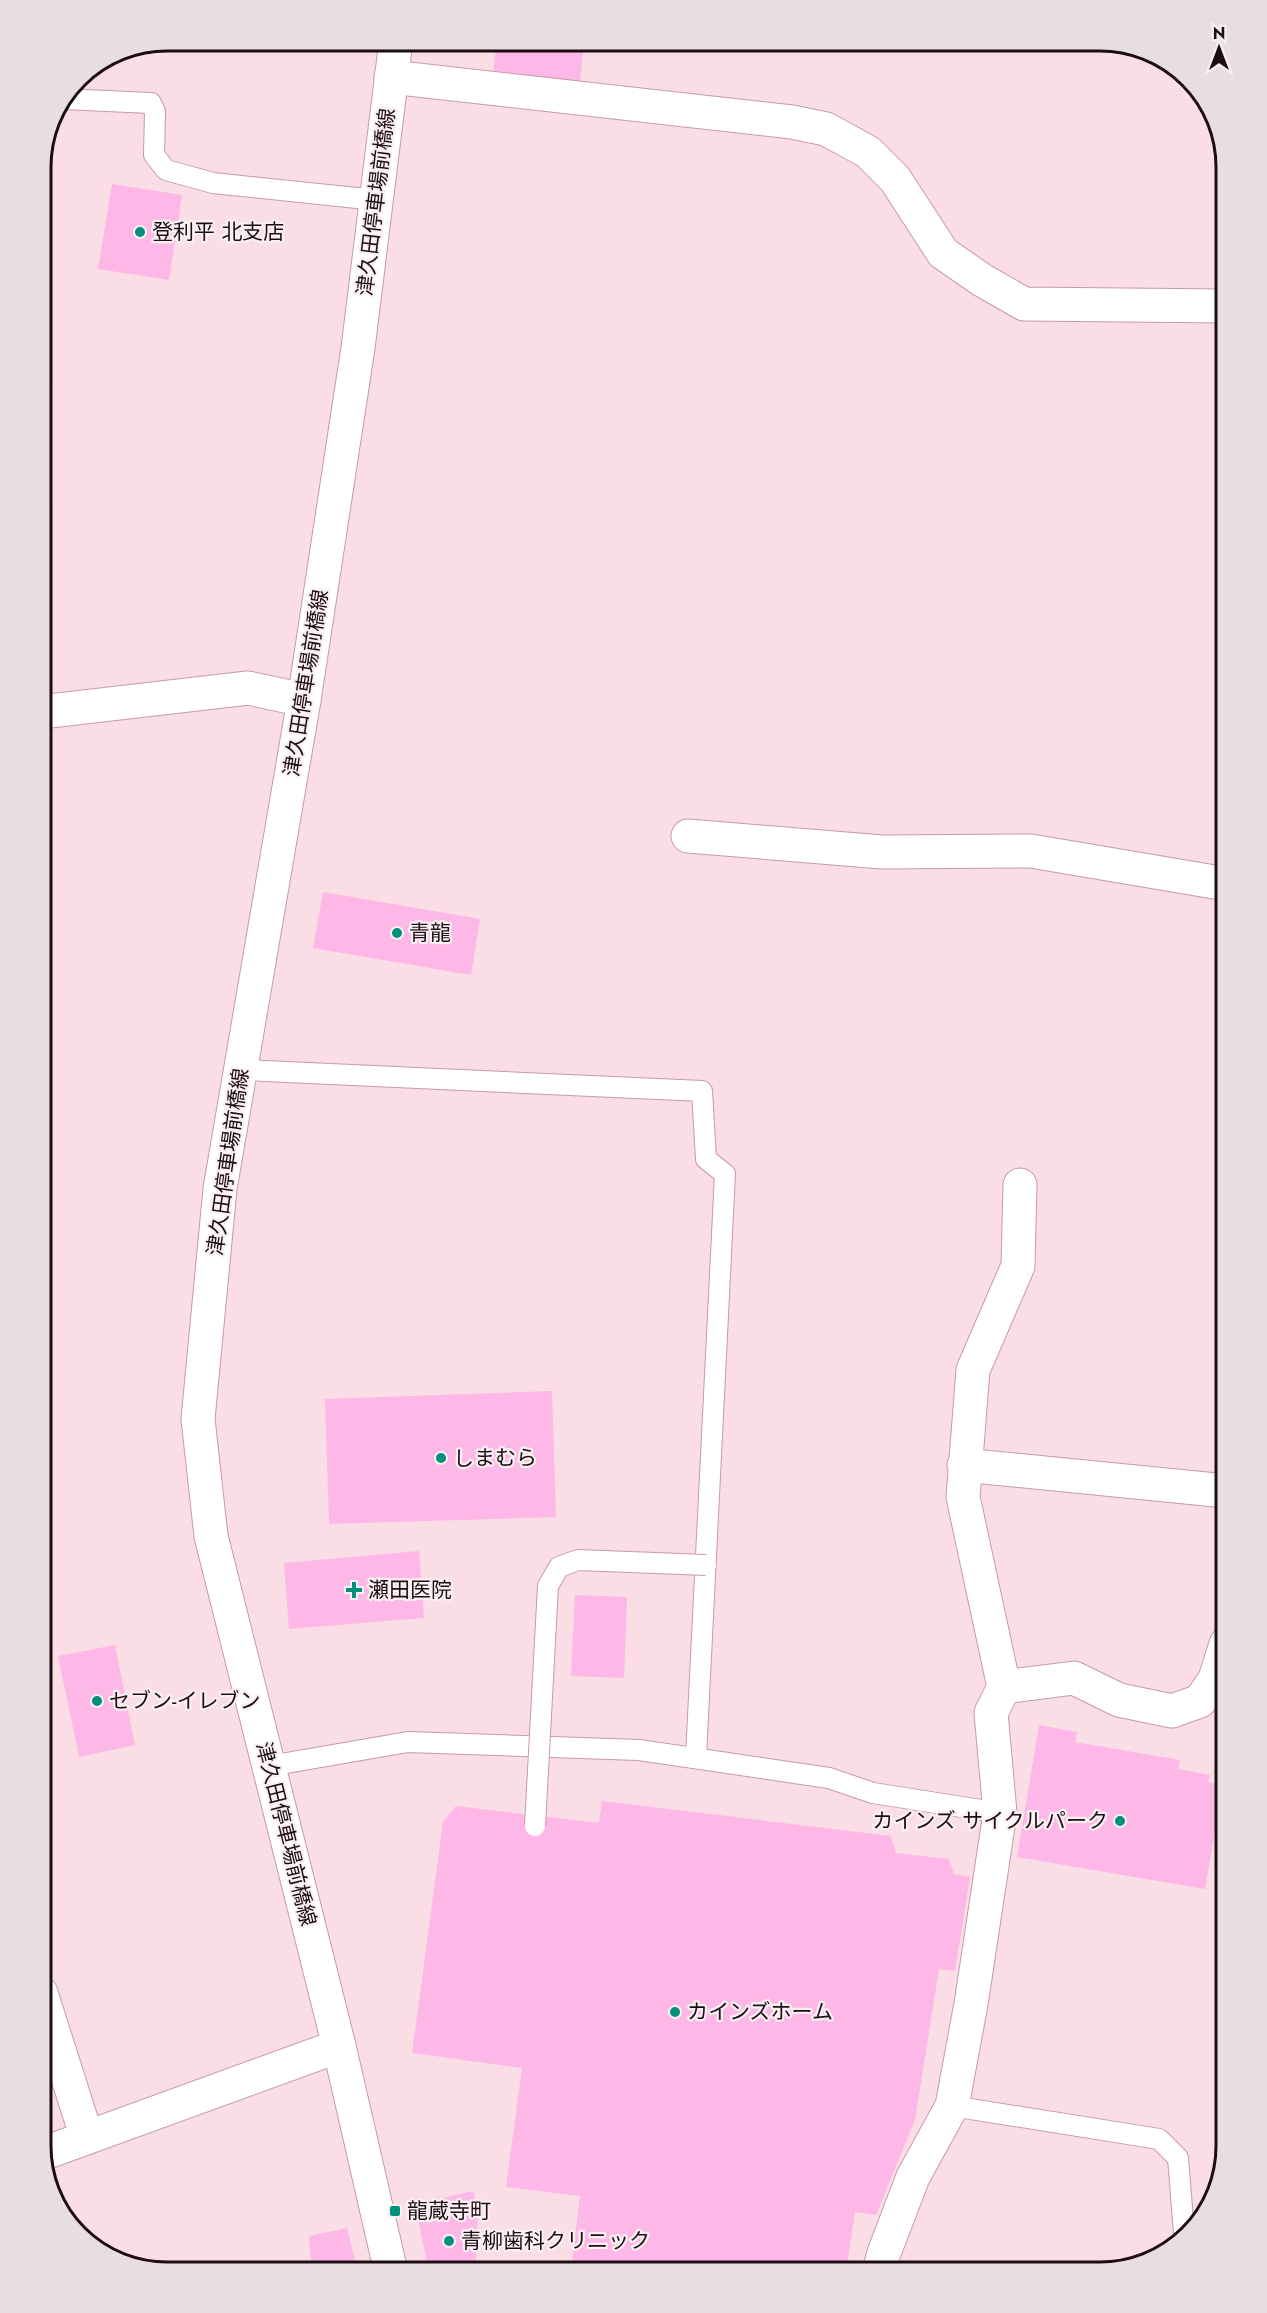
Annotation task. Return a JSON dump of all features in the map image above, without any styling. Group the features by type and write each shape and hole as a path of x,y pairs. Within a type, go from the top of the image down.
{"street":[{"name":"津久田停車場前橋線","path":"389,2262 339,2046 211,1536 198,1419 220,1189 304,700 356,360 395,51"},
{"path":"391,77 792,122 826,129 868,152 895,179 943,253 982,280 1024,304 1216,306"},
{"path":"51,711 248,688 304,700"},
{"path":"687,836 882,852 1031,851 1216,882"},
{"path":"882,2262 913,2177 952,2106 971,2004 1000,1813 991,1713 1004,1687 963,1497 964,1465 973,1370 1018,1266 1020,1185"},
{"path":"964,1465 1216,1490"},
{"path":"1004,1687 1074,1678 1119,1700 1172,1711 1200,1701 1216,1676"},
{"path":"51,2027 87,2138"},
{"path":"51,2151 339,2046"}],"lane":[{"path":"74,100 151,104 155,112 154,155 166,170 213,183 376,200"},
{"path":"241,1070 702,1091 706,1159 725,1174 696,1757"},
{"path":"535,1827 548,1586 559,1567 578,1560 706,1565"},
{"path":"268,1766 408,1742 639,1750 829,1778 873,1793 1000,1813"},
{"path":"952,2106 1159,2139 1178,2158 1183,2226"}],"building":[{"path":"496,51 583,51 580,82 493,74"},
{"name":"登利平 北支店","path":"112,184 182,195 169,280 98,269"},
{"name":"青龍","path":"323,892 480,919 471,975 313,948"},
{"name":"しまむら","path":"552,1391 556,1517 329,1524 325,1399"},
{"name":"瀬田医院","path":"419,1551 424,1618 289,1629 284,1563"},
{"path":"575,1595 627,1597 624,1678 571,1676"},
{"name":"セブン-イレブン","path":"115,1645 135,1745 79,1757 58,1656"},
{"name":"カインズ サイクルパーク","path":"1039,1725 1077,1732 1075,1742 1180,1760 1178,1769 1210,1775 1208,1782 1216,1784 1216,1825 1205,1889 1017,1857"},
{"name":"カインズホーム","path":"602,1801 891,1836 896,1853 949,1859 954,1874 970,1877 955,1971 939,1969 915,2120 876,2215 855,2212 848,2262 572,2262 580,2196 506,2187 522,2068 412,2053 443,1822 456,1806 599,1823"},
{"name":"青柳歯科クリニック","path":"473,2191 478,2211 475,2262 427,2262 415,2204"},
{"path":"347,2228 356,2262 311,2262 309,2236"}],"place":[{"name":"登利平 北支店","path":"140,232"},
{"name":"青龍","path":"397,933"},
{"name":"しまむら","path":"441,1458"},
{"name":"瀬田医院","path":"354,1590"},
{"name":"セブン-イレブン","path":"97,1701"},
{"name":"カインズ サイクルパーク","path":"1120,1821"},
{"name":"カインズホーム","path":"675,2012"},
{"name":"龍蔵寺町","path":"395,2211"},
{"name":"青柳歯科クリニック","path":"449,2241"}]}
